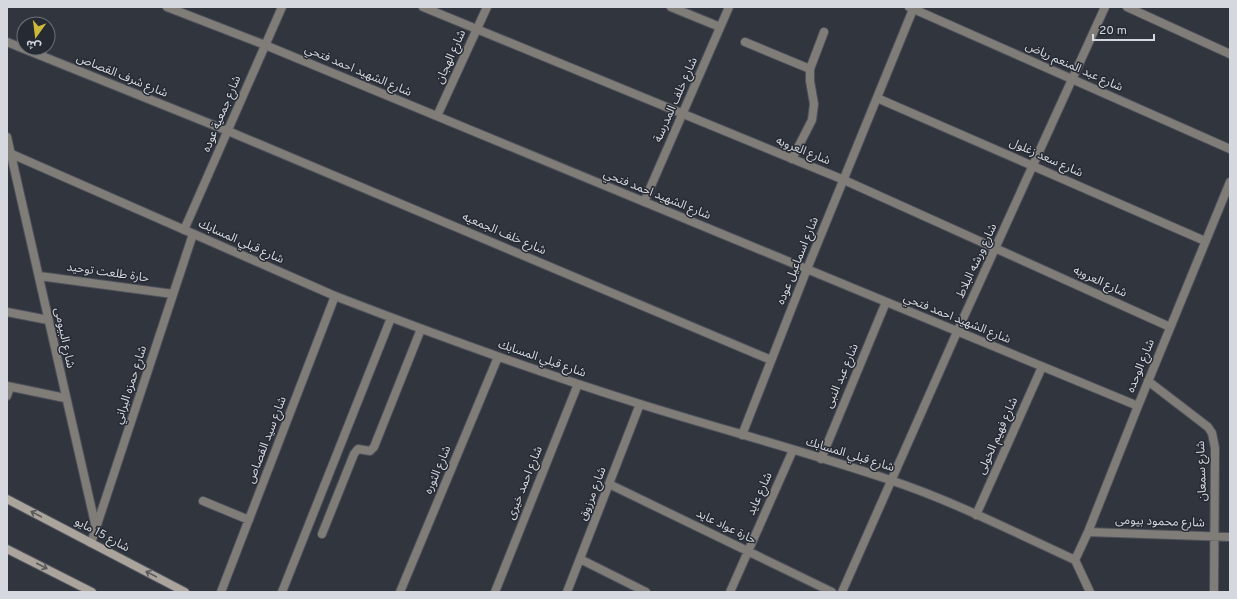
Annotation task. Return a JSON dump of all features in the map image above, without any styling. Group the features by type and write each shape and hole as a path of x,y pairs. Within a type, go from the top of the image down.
{"main road":[{"name":"شارع 15 مايو","path":"7,499 185,592"},
{"path":"7,549 76,588 92,592"}],"street":[{"name":"شارع الشهيد احمد فتحي","path":"168,7 265,45 1138,406"},
{"name":"شارع جمعية عوده","path":"184,230 282,7"},
{"name":"شارع العروبه","path":"423,7 844,180 1170,327"},
{"name":"شارع الهجان","path":"437,116 487,7"},
{"path":"671,7 720,27"},
{"name":"شارع خلف المدرسة","path":"644,202 729,7"},
{"name":"شارع ورشه البلاط","path":"842,592 957,332 997,248 1105,7"},
{"path":"1127,7 1230,54"},
{"name":"شارع عبد المنعم رياض","path":"912,8 1230,149"},
{"name":"شارع اسماعيل عوده","path":"742,435 912,8"},
{"path":"792,159 812,120 814,104 810,81 810,68 824,32"},
{"name":"شارع شرف القصاص","path":"7,42 228,131"},
{"path":"745,42 810,68"},
{"name":"شارع سعد زغلول","path":"877,98 1205,241"},
{"name":"شارع خلف الجمعيه","path":"228,131 771,360"},
{"name":"شارع البيومى","path":"7,137 9,153 39,276 65,398 96,528"},
{"name":"شارع قبلي المسابك","path":"9,153 335,296 391,318 578,384 891,480 976,515 1075,560"},
{"name":"شارع الوحده","path":"1075,560 1088,532 1230,182"},
{"name":"شارع حمزه البراني","path":"91,543 194,234"},
{"name":"حارة طلعت توحيد","path":"39,276 173,294"},
{"name":"شارع سيد القصاص","path":"221,592 335,296"},
{"name":"شارع عبد النبى","path":"821,459 886,302"},
{"path":"7,312 48,320"},
{"path":"282,592 391,318"},
{"path":"322,534 354,454 358,449 370,451 374,447 421,329"},
{"name":"شارع الثوره","path":"400,592 498,357"},
{"name":"شارع فهيم الخولى","path":"976,515 1042,367"},
{"name":"شارع سمعان","path":"1148,381 1203,421 1212,433 1216,448 1214,592"},
{"name":"شارع احمد خيرى","path":"495,592 578,384"},
{"path":"7,396 8,386 65,398"},
{"name":"شارع مرزوق","path":"567,592 640,404"},
{"name":"شارع عايد","path":"730,592 793,450"},
{"name":"حارة عواد عايد","path":"609,484 832,592"},
{"path":"203,501 248,520"},
{"name":"شارع محمود بيومى","path":"1088,532 1230,537"},
{"path":"580,559 646,592"},
{"path":"1075,560 1090,592"}]}
